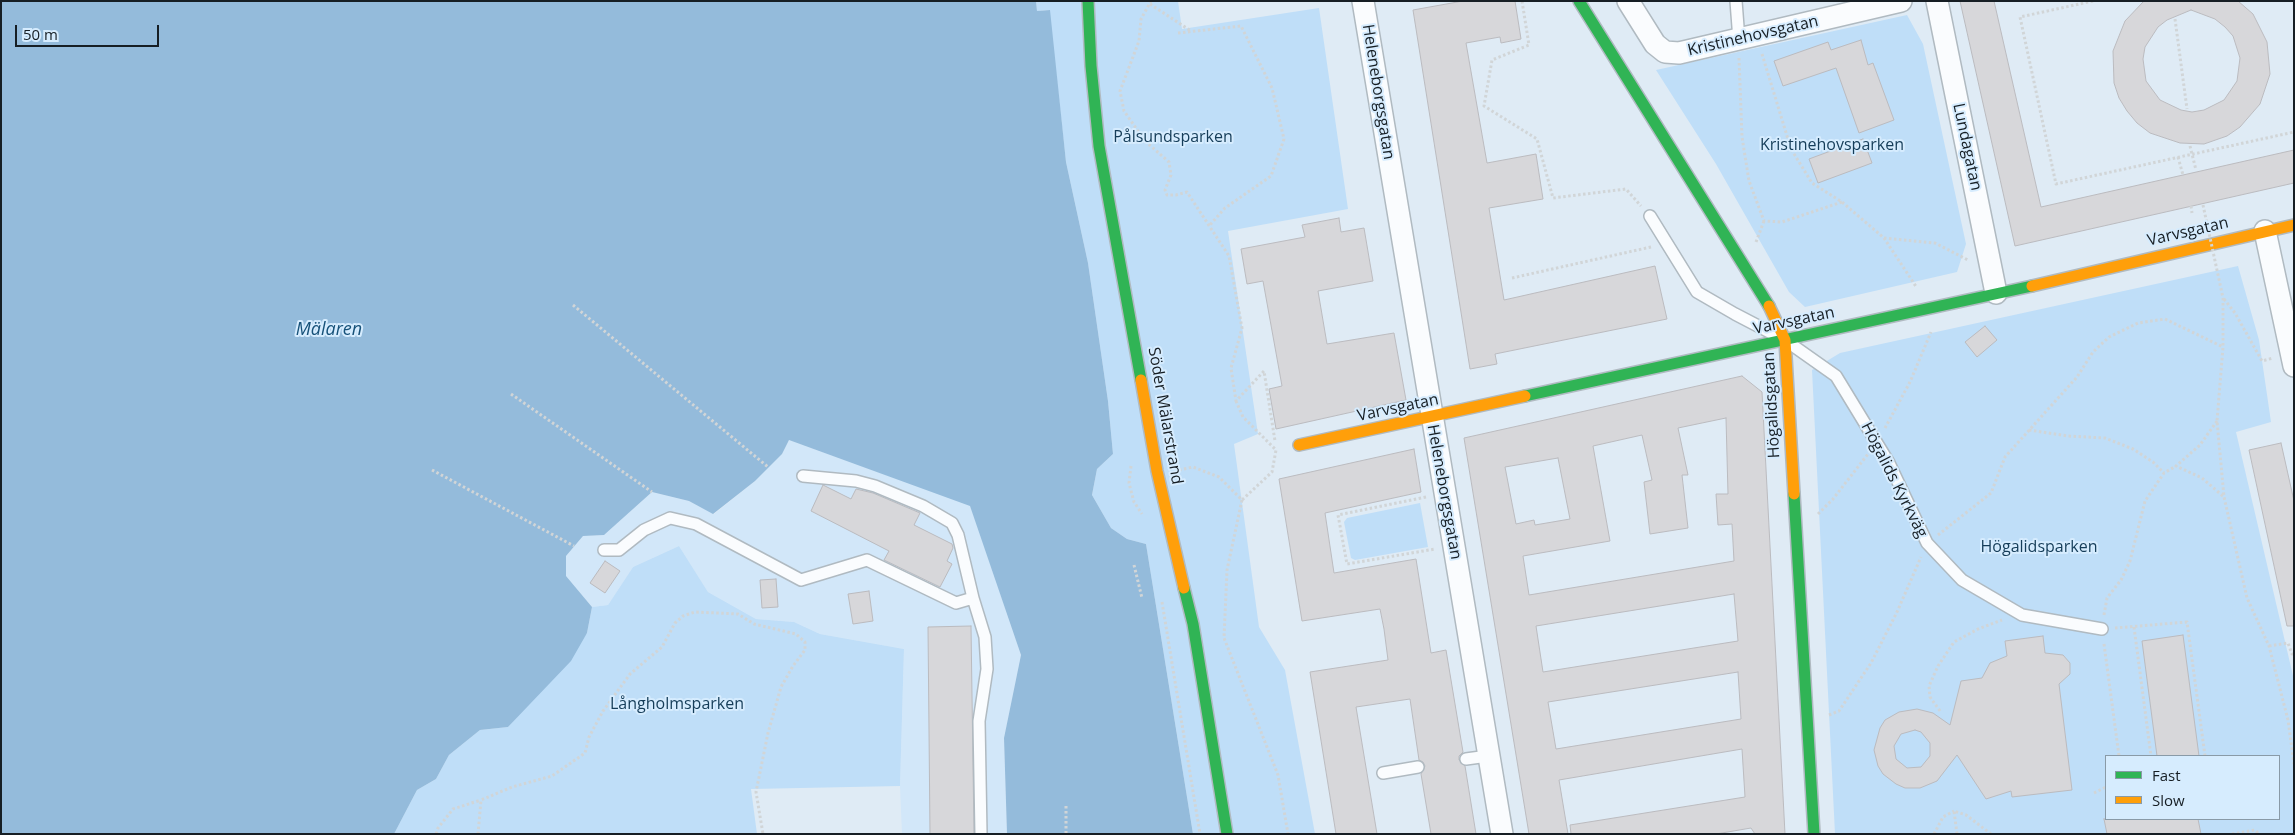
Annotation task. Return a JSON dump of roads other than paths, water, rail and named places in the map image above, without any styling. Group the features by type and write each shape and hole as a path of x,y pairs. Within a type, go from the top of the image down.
{"street":[{"name":"Söder Mälarstrand","path":"1088,1 1091,66 1099,146 1157,471 1193,624 1227,834"},
{"name":"Heleneborgsgatan","path":"1363,1 1431,418 1502,834"},
{"name":"Högalidsgatan","path":"1579,1 1770,306 1785,340 1814,834"},
{"name":"Kristinehovsgatan","path":"1628,1 1655,44 1666,52 1679,53 1897,2"},
{"name":"Lundagatan","path":"1937,1 1996,293"},
{"name":"Varvsgatan","path":"1299,445 1931,309 2294,225"},
{"path":"2265,231 2294,366"}],"lane":[{"path":"1736,1 1748,38"},
{"name":"Högalids Kyrkväg","path":"1650,216 1697,292 1785,340 1836,376 1889,463 1927,543 1962,580 2022,615 2102,629"},
{"path":"803,476 856,481 875,486 923,506 952,523 958,535 973,598 985,637 987,668 979,721 981,834"},
{"path":"604,550 619,550 644,530 670,518 696,524 801,580 867,560 956,603 973,598"},
{"path":"1466,759 1488,756"},
{"path":"1383,773 1418,767"}],"water":[{"name":"Mälaren","path":"1,1 1036,1 1037,11 1050,10 1066,162 1088,263 1108,401 1113,454 1097,469 1092,495 1111,528 1127,539 1146,544 1193,834 1007,834 1004,738 1021,655 970,506 789,440 782,454 755,481 713,514 689,501 652,492 604,535 583,536 566,556 566,576 592,607 587,633 571,661 508,727 480,730 449,755 436,779 417,790 394,834 1,834"}],"park label":[{"name":"Pålsundsparken","path":"1173,137"},
{"name":"Kristinehovsparken","path":"1832,145"},
{"name":"Högalidsparken","path":"2039,547"},
{"name":"Långholmsparken","path":"677,704"}]}
